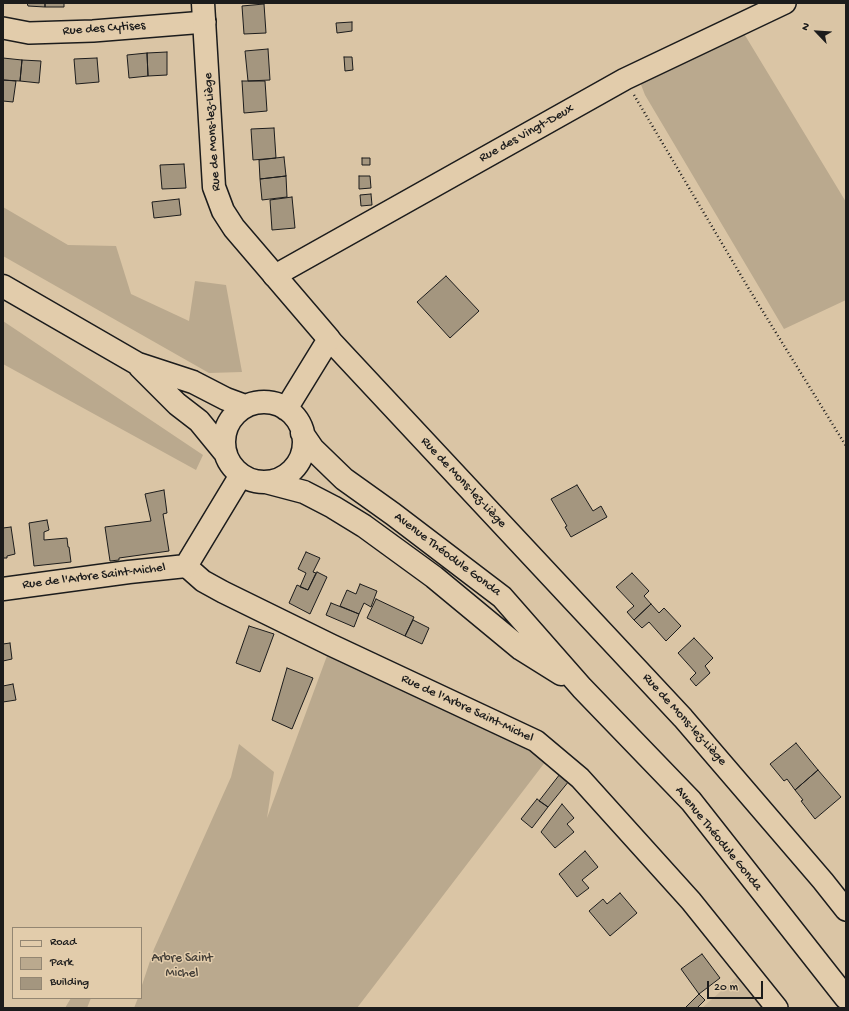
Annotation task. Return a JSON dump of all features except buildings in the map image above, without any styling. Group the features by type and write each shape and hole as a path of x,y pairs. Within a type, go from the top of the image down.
{"main road":[{"name":"Rue de Mons-lez-Liège","path":"204,13 214,187 222,211 234,228 274,276 329,339"},
{"path":"3,286 138,364 193,382 226,399 245,406"},
{"path":"286,409 329,339"},
{"path":"138,364 177,404 199,420 226,454 232,466 241,475 253,480 266,482 287,474 295,466 301,456 303,444 302,433 296,420 286,409 277,404 266,402 255,403 245,406 232,417 229,422 225,432 224,443 226,454"},
{"name":"Avenue Théodule Gonda","path":"302,433 313,449 344,479 393,514 502,597 582,688 691,801 846,998"},
{"path":"186,566 241,475"},
{"name":"Avenue Théodule Gonda","path":"266,482 304,492 333,506 364,526 434,577 521,650 582,688"},
{"name":"Rue de l'Arbre Saint-Michel","path":"3,589 186,566"}],"street":[{"name":"Rue des Vingt-Deux","path":"274,276 625,79 785,3"},
{"name":"Rue des Cytises","path":"3,28 29,33 93,31 204,13"},
{"name":"Rue de Mons-lez-Liège","path":"329,339 683,718 823,881 846,910"},
{"name":"Rue de l'Arbre Saint-Michel","path":"186,566 203,581 223,592 331,645 536,741 580,778 692,901 777,1008"}],"path":[{"path":"625,79 749,289 846,446"}],"shaded area":[{"path":"738,976 768,1008 702,1008"}],"green space":[{"path":"743,32 846,202 846,300 784,329 645,95 640,82"},
{"path":"3,207 68,245 116,246 131,294 189,321 195,281 226,285 242,372 209,373 3,256"},
{"path":"3,321 203,455 196,470 3,364"},
{"name":"Arbre Saint Michel","path":"331,645 549,757 357,1008 134,1008 138,999 142,999 142,985 154,949 231,777 239,744 274,772 267,818"},
{"path":"70,999 91,999 87,1008 65,1008"}]}
